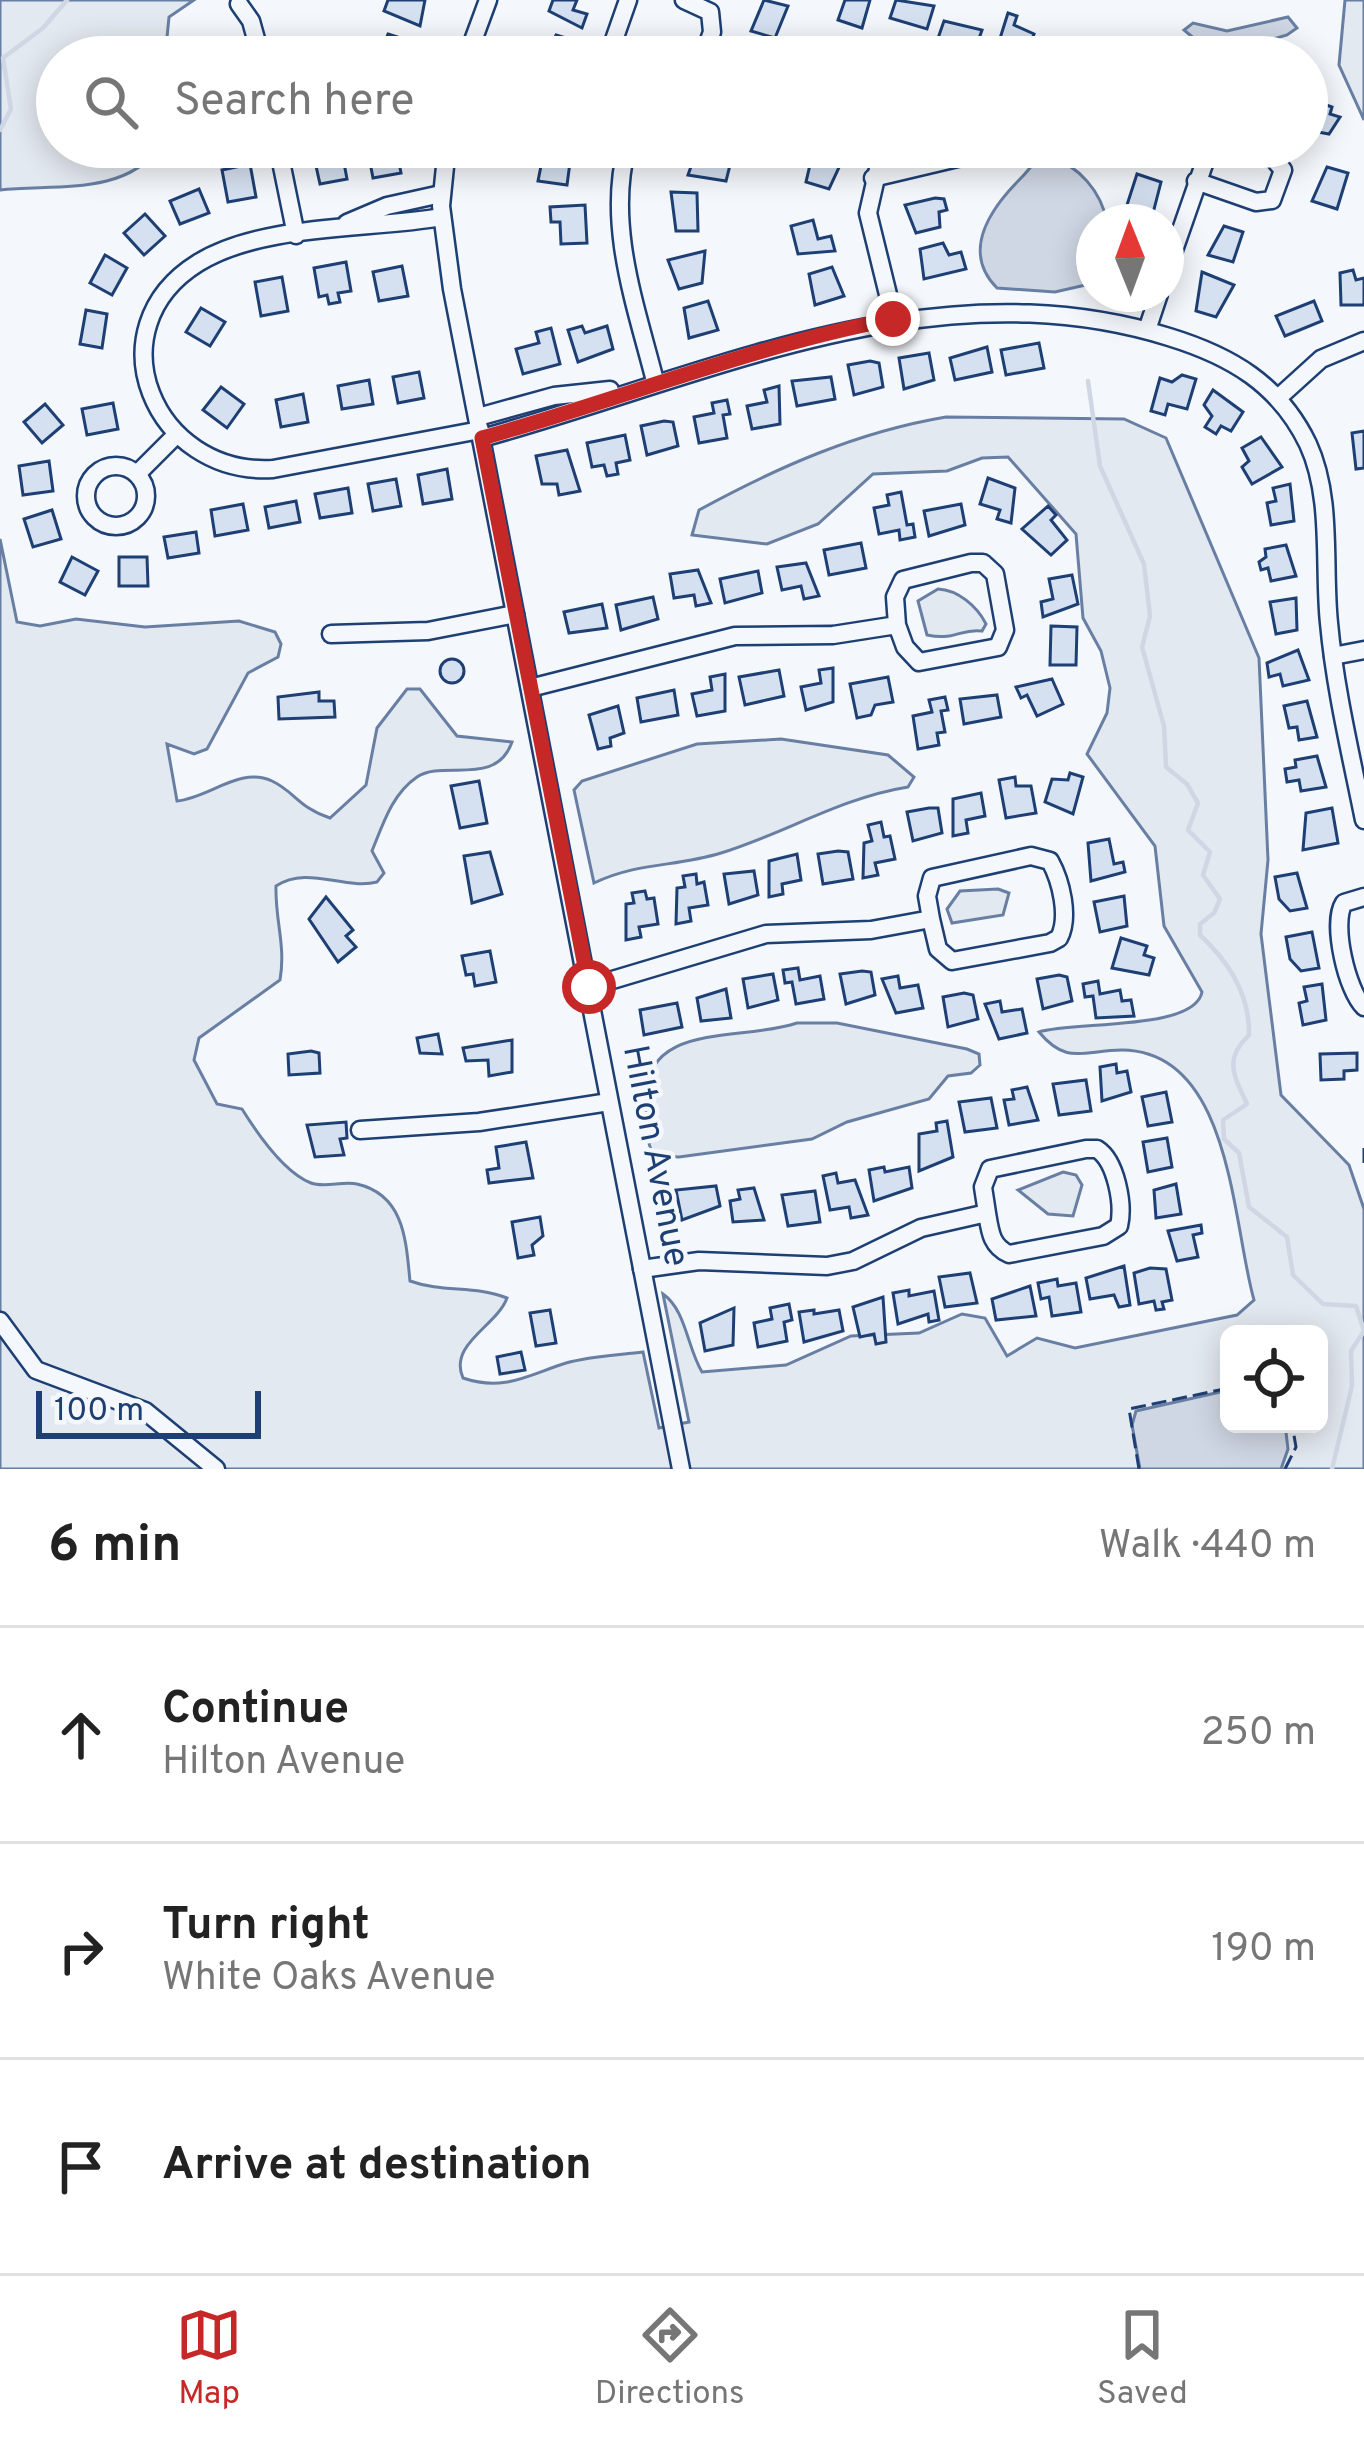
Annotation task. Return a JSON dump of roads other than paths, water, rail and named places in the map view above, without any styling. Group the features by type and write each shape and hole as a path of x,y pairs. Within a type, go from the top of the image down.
{"street":[{"path":"474,36 488,0"},
{"path":"615,36 628,0"},
{"path":"684,0 710,12 711,36"},
{"path":"239,4 255,36"},
{"path":"282,168 296,235"},
{"name":"Hilton Avenue","path":"444,168 442,218 480,428 681,1469"},
{"path":"623,168 622,242 655,382"},
{"path":"876,168 870,233 893,319"},
{"path":"873,178 915,168"},
{"path":"1184,218 1201,168"},
{"path":"1196,181 1256,202 1272,200 1281,168"},
{"path":"441,194 387,206 340,226 209,257 185,272 158,304 145,344 146,373 159,413 176,436 220,464 260,470 480,428 554,396 629,388 893,319 1012,311 1147,330 1214,351 1255,376 1278,398 1307,443 1321,486 1333,656 1364,820"},
{"path":"340,226 392,226 442,218"},
{"path":"1147,330 1153,312"},
{"path":"1278,398 1322,359 1364,341"},
{"path":"137,474 176,436"},
{"path":"971,563 982,563 995,574 1005,630 998,647 920,662 905,647 897,625 897,586 910,576 971,563"},
{"path":"331,634 428,631 515,614"},
{"path":"530,688 735,636 833,634 897,625"},
{"path":"1333,656 1364,650"},
{"path":"1031,856 1050,861 1055,869 1065,919 1059,938 1050,943 952,962 938,949 931,919 927,896 932,878 1031,856"},
{"path":"1364,897 1343,903 1337,916 1354,995 1364,1007"},
{"path":"589,987 766,934 871,930 931,919"},
{"path":"360,1130 479,1122 609,1102"},
{"path":"1086,1149 1106,1154 1121,1215 1118,1226 1103,1236 1010,1254 999,1249 991,1235 987,1213 983,1187 990,1168 1086,1149"},
{"path":"642,1270 699,1261 827,1266 853,1261 922,1228 987,1213"},
{"path":"0,1322 36,1370 145,1411 216,1469"}],"waterway":[{"path":"0,130 11,109 3,58 43,28 67,0"},
{"path":"1088,381 1100,466 1144,564 1150,616 1142,647 1164,726 1166,767 1187,784 1198,803 1188,830 1210,852 1203,875 1220,899 1214,913 1200,924 1200,935 1235,979 1246,1006 1249,1035 1236,1052 1233,1067 1247,1104 1223,1120 1224,1139 1239,1153 1249,1207 1287,1237 1293,1275 1323,1304 1356,1306 1364,1331 1351,1351 1352,1386 1332,1469"}]}
